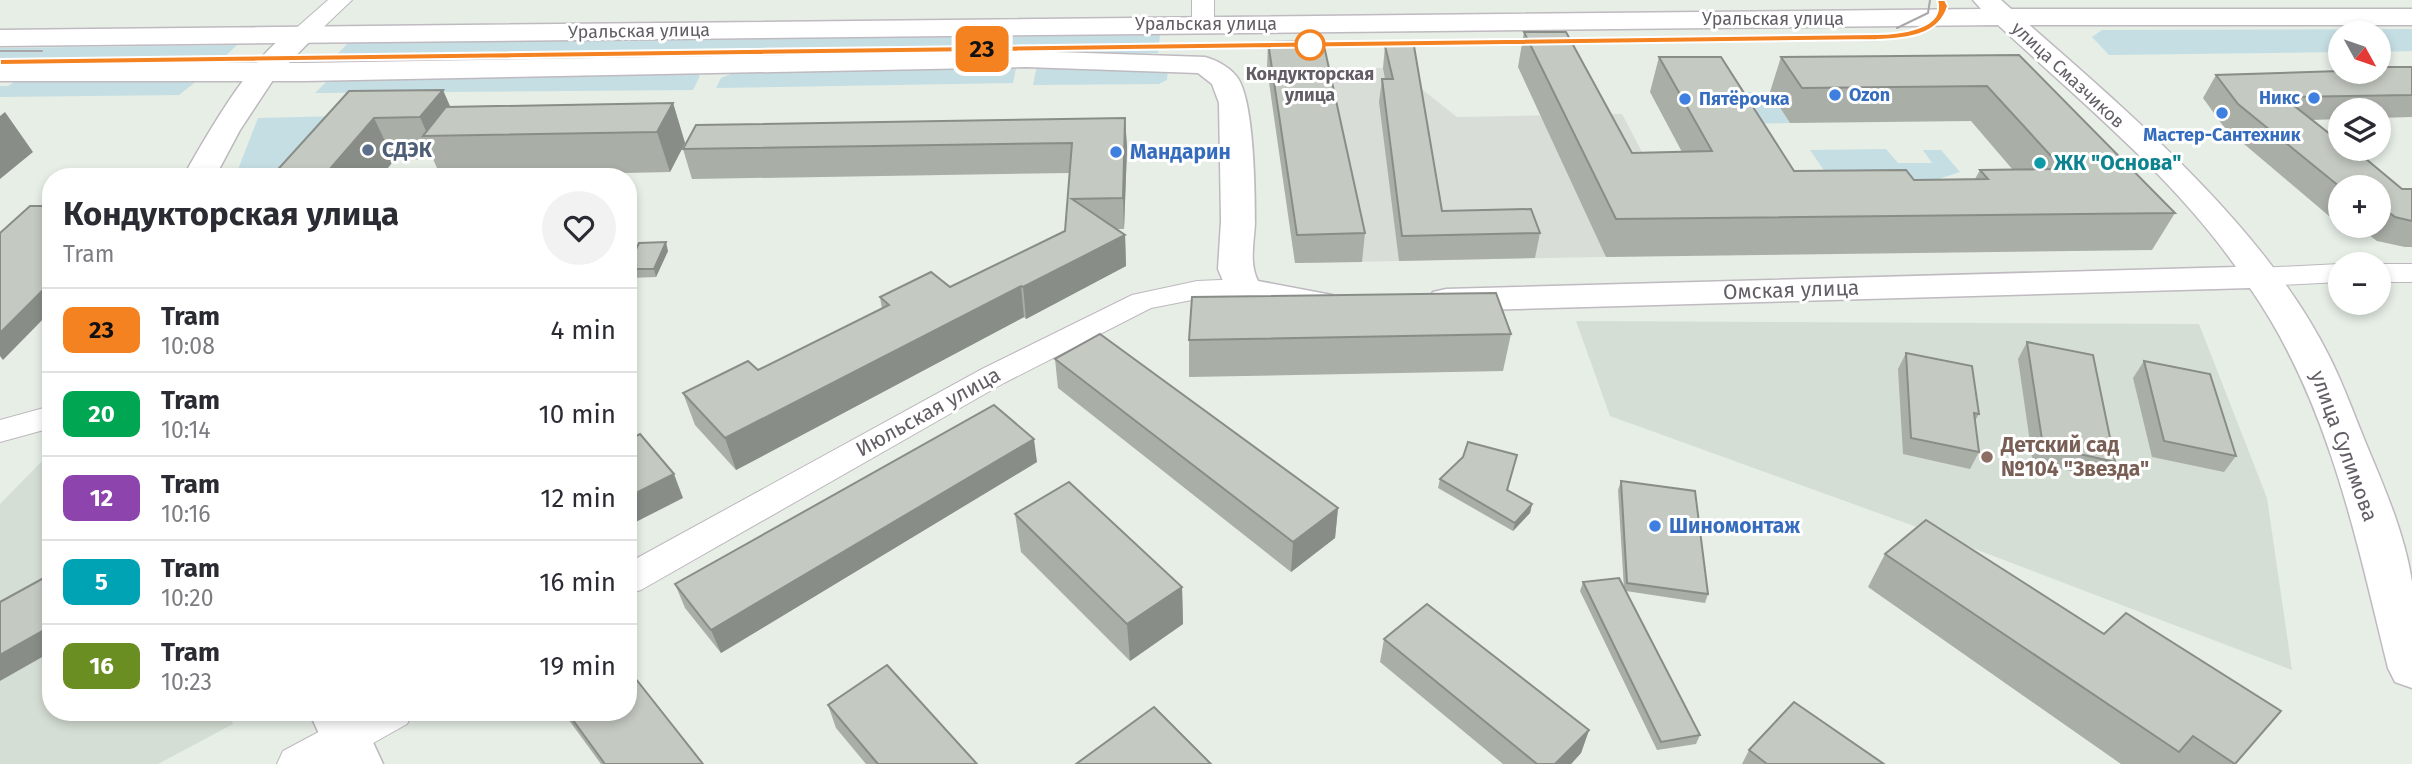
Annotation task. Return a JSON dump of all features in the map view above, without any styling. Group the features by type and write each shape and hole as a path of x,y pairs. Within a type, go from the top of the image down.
{"main road":[{"name":"Уральская улица","path":"0,37 302,35 1203,12 1995,8 2412,17"},
{"name":"улица Смазчиков","path":"1995,8 2118,120 2183,185 2243,253 2259,277"},
{"path":"205,168 225,130 264,72 302,35"},
{"name":"Уральская улица","path":"0,72 264,72 1027,59 1205,65 1225,80 1234,103 1238,221 1235,269 1244,288"},
{"name":"Омская улица","path":"1418,300 2259,277"},
{"name":"улица Сулимова","path":"2259,277 2283,309 2311,358 2367,497 2412,668"},
{"path":"1244,288 1264,295 1310,303 1350,302"}],"street":[{"path":"302,35 341,0"},
{"path":"2391,273 2412,273"},
{"name":"Омская улица","path":"2259,277 2328,274"},
{"name":"Июльская улица","path":"637,575 993,376 1142,301 1197,290 1244,288"},
{"path":"0,431 42,419"},
{"path":"298,764 377,721"}],"shaded area":[{"path":"2328,29 2328,52 2109,55 2092,37 2102,30"},
{"path":"2391,29 2412,29 2412,51 2391,52"},
{"path":"1160,35 1158,53 330,62 348,43"},
{"path":"237,45 217,64 0,66 0,48"},
{"path":"1012,65 1016,68 1013,83 716,88 721,78 741,70"},
{"path":"1037,65 1168,66 1167,80 1159,84 1033,85"},
{"path":"1267,68 1415,68 1419,87 1457,117 1622,114 1696,255 1295,263"},
{"path":"693,72 700,76 693,90 315,93 329,79"},
{"path":"20,78 198,80 179,95 0,97 0,86 8,86"},
{"path":"1711,92 1770,92 1790,123 1730,124"},
{"path":"341,116 297,168 239,168 258,118"},
{"path":"1886,149 1898,163 1932,163 1923,150 1941,150 1960,172 1923,184 1834,185 1810,150"},
{"name":"Детский сад №104 \"Звезда\"","path":"1576,321 2199,324 2267,498 2292,670 1925,530 1610,416"},
{"path":"42,461 42,721 232,721 233,724 158,764 0,764 0,504"}],"building":[{"path":"1524,32 1566,32 1632,153 1712,151 1659,57 1721,57 1794,171 1906,170 1914,180 1988,179 1980,170 2063,169 1987,86 1802,88 1781,57 2019,55 2175,213 1616,219"},
{"path":"1323,41 1365,233 1297,235 1268,42"},
{"path":"1385,46 1414,46 1442,211 1531,209 1540,233 1402,236 1382,79 1393,79"},
{"path":"2391,67 2412,67 2412,95 2283,97 2328,133 2328,161 2368,161 2385,175 2328,175 2328,177 2238,104 2216,75 2328,71 2328,84 2391,84"},
{"path":"443,90 420,117 374,118 331,168 279,168 349,91"},
{"path":"673,103 657,132 423,136 446,107"},
{"path":"1125,118 1123,198 1072,199 1125,235 725,438 683,393 748,361 758,370 889,305 880,297 931,272 950,287 1065,231 1072,143 683,149 696,125"},
{"path":"2391,180 2402,189 2412,189 2412,221 2391,214"},
{"path":"30,206 42,206 42,291 0,333 0,233"},
{"path":"666,242 654,269 637,269 639,243"},
{"path":"1496,293 1511,334 1189,340 1192,297"},
{"path":"1100,334 1338,508 1293,542 1055,359"},
{"path":"2027,342 2093,355 2115,462 2043,446"},
{"path":"1906,353 1972,366 1979,414 1974,413 1979,452 1911,438"},
{"path":"2144,361 2210,374 2236,456 2164,441"},
{"path":"994,405 1034,439 711,630 675,584"},
{"path":"640,434 674,474 637,492 637,436"},
{"path":"1468,442 1517,455 1507,490 1532,504 1515,523 1440,479 1463,457"},
{"path":"1621,481 1695,491 1708,594 1627,583"},
{"path":"1069,482 1182,587 1127,624 1015,514"},
{"path":"1926,520 2104,634 2126,613 2281,711 2235,764 2193,736 2179,752 1885,554"},
{"path":"1619,578 1700,735 1661,742 1583,582"},
{"path":"42,579 42,631 0,655 0,602"},
{"path":"1427,604 1589,730 1555,764 1537,764 1384,639"},
{"path":"887,665 977,764 878,764 828,705"},
{"path":"637,680 703,764 605,764 574,721 637,721"},
{"path":"1794,702 1884,764 1767,764 1749,750"},
{"path":"1154,707 1211,764 1076,764"}],"tram line":[{"path":"1897,28 1928,13 1930,0"},
{"path":"0,62 1876,37 1909,33 1929,26 1941,11 1942,0"},
{"name":"23","path":"0,62 1876,37 1906,36 1925,28 1940,17 1944,6 1942,0"},
{"path":"0,51 42,51"}],"place":[{"name":"Кондукторская улица","path":"1310,45"},
{"name":"Ozon","path":"1835,95"},
{"name":"Никс","path":"2314,98"},
{"name":"Пятёрочка","path":"1685,99"},
{"name":"Мастер-Сантехник","path":"2222,113"},
{"name":"СДЭК","path":"368,150"},
{"name":"Мандарин","path":"1116,152"},
{"name":"ЖК \"Основа\"","path":"2040,163"},
{"name":"Детский сад №104 \"Звезда\"","path":"1987,457"},
{"name":"Шиномонтаж","path":"1655,526"}]}
